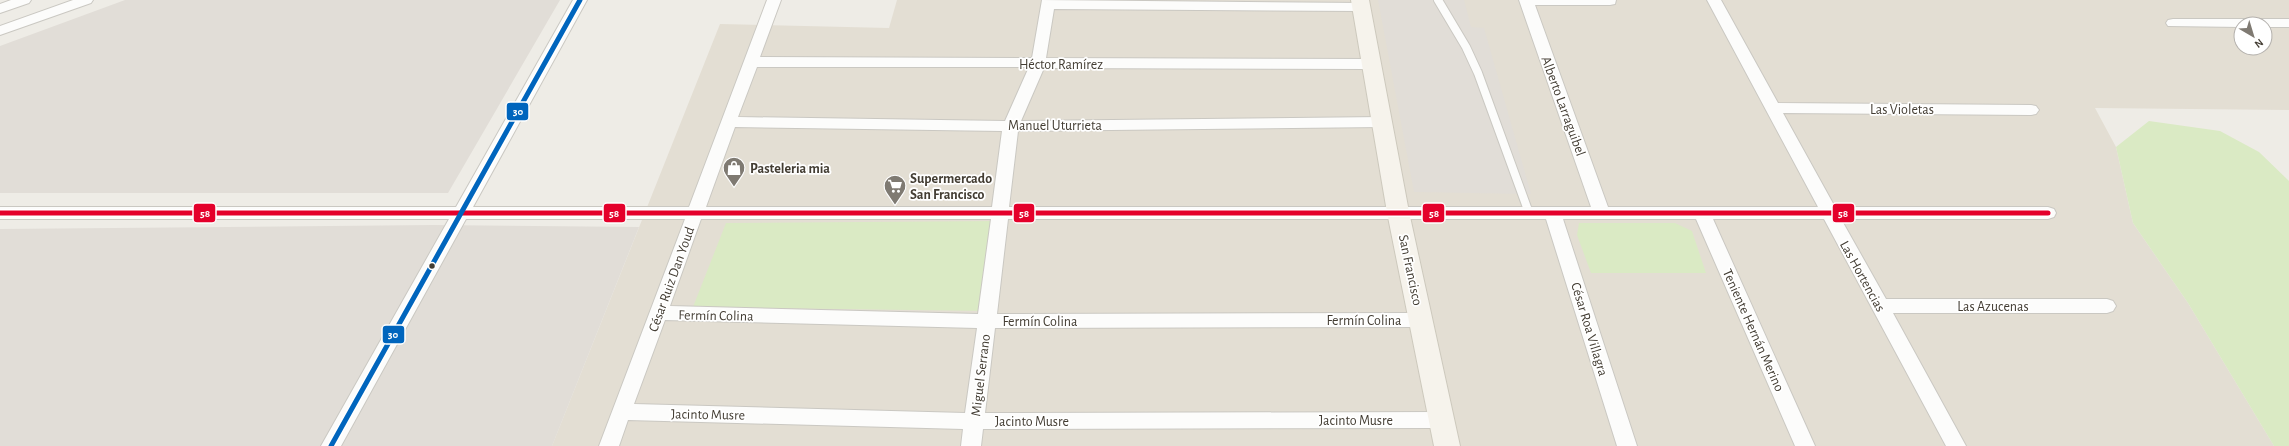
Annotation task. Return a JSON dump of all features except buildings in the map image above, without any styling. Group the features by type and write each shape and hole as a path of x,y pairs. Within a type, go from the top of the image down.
{"street":[{"path":"0,31 23,21 86,0"},
{"path":"331,446 580,0"},
{"name":"César Ruiz Dan Youd","path":"610,446 774,0"},
{"name":"Las Hortencias","path":"1714,0 1956,446"},
{"path":"1526,1 1610,1"},
{"name":"Alberto Larraguibel","path":"1526,1 1602,213"},
{"path":"1049,2 1360,3"},
{"name":"Miguel Serrano","path":"971,446 1011,126 1038,64 1049,2"},
{"name":"San Francisco","path":"1360,3 1398,212 1447,446"},
{"path":"12,4 23,21"},
{"path":"2173,23 2289,23"},
{"name":"Héctor Ramírez","path":"750,62 1372,64"},
{"name":"Las Violetas","path":"1772,108 2031,110"},
{"name":"Manuel Uturrieta","path":"729,122 1011,126 1382,122"},
{"name":"César Roa Villagra","path":"1553,212 1627,446"},
{"path":"0,213 2048,213"},
{"name":"Teniente Hernán Merino","path":"1702,213 1805,446"},
{"name":"Las Azucenas","path":"1880,306 2107,306"},
{"name":"Fermín Colina","path":"658,313 986,321 1421,320"},
{"name":"Jacinto Musre","path":"622,412 974,421 1442,420"}],"lane":[{"path":"1438,0 1466,46 1478,73 1529,213"}],"shaded area":[{"path":"125,0 560,0 448,193 0,193 0,46"},
{"path":"897,0 2289,0 2289,110 2095,108 2116,147 2133,223 2188,303 2274,446 552,446 720,24 889,28"},
{"path":"1378,0 1464,0 1471,27 1484,28 1531,194 1414,192"},
{"path":"433,225 639,227 552,446 0,446 0,229"}],"green space":[{"path":"2149,121 2220,131 2259,152 2289,181 2289,446 2274,446 2188,303 2133,223 2116,147"},
{"path":"999,221 989,311 693,307 726,223"},
{"path":"1579,223 1675,223 1692,231 1706,273 1591,273 1577,235"}],"transit line":[{"name":"30","path":"331,446 580,0"},
{"name":"58","path":"0,213 2048,213"}],"place":[{"name":"Pasteleria mia","path":"734,188"},
{"name":"Supermercado San Francisco","path":"895,206"}]}
